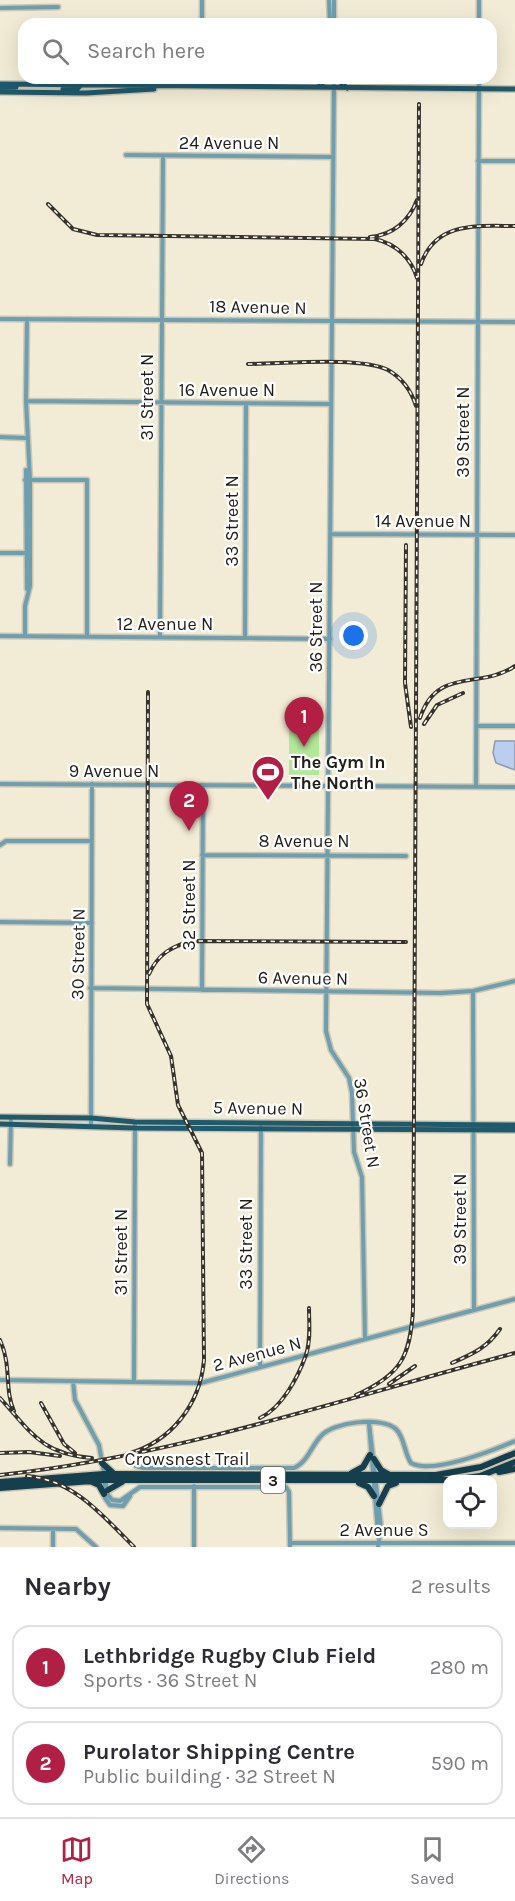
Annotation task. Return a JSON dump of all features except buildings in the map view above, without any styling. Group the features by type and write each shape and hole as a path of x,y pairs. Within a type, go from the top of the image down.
{"highway":[{"name":"Crowsnest Trail","path":"0,1482 105,1477 131,1480 352,1481 395,1475 460,1472 481,1467 515,1453"},
{"path":"341,1475 357,1471 372,1457 381,1470 395,1475"},
{"path":"482,1475 515,1462"},
{"path":"102,1463 116,1474"},
{"path":"485,1475 515,1469"},
{"name":"Crowsnest Trail","path":"0,1488 83,1481 116,1474 341,1475 402,1481 443,1480"},
{"path":"83,1481 99,1485 106,1492 114,1484 131,1480"},
{"path":"352,1481 368,1487 374,1496"},
{"path":"379,1504 388,1486 402,1481"}],"main road":[{"path":"0,88 39,84 183,86"},
{"path":"0,88 29,92 86,93 196,84"},
{"path":"226,84 332,89 515,89"},
{"path":"316,88 322,84"},
{"path":"341,84 348,89"},
{"path":"29,92 77,89 81,85"},
{"name":"5 Avenue N","path":"0,1117 10,1121"},
{"name":"5 Avenue N","path":"0,1124 10,1121 91,1121 135,1125 473,1127 515,1125"},
{"name":"5 Avenue N","path":"473,1127 515,1130"}],"street":[{"path":"202,0 202,18"},
{"path":"329,0 330,18"},
{"path":"334,0 334,18"},
{"path":"479,0 479,18"},
{"path":"0,8 58,7"},
{"name":"36 Street N","path":"332,84 329,855 326,1031 331,1050 349,1078 354,1152 362,1177 365,1338"},
{"name":"39 Street N","path":"476,786 479,84"},
{"name":"24 Avenue N","path":"126,155 332,157"},
{"name":"31 Street N","path":"160,637 163,157"},
{"path":"478,161 515,161"},
{"name":"18 Avenue N","path":"0,319 515,322"},
{"path":"26,636 27,589 30,586 27,553 27,319"},
{"name":"16 Avenue N","path":"26,401 330,404"},
{"name":"33 Street N","path":"245,638 246,404"},
{"path":"0,437 26,438"},
{"path":"28,480 87,480 87,637"},
{"name":"14 Avenue N","path":"330,534 515,535"},
{"path":"0,553 27,553"},
{"name":"12 Avenue N","path":"0,636 330,639"},
{"path":"477,726 515,726"},
{"name":"9 Avenue N","path":"0,784 515,787"},
{"name":"30 Street N","path":"91,1121 92,784"},
{"name":"32 Street N","path":"202,990 203,784"},
{"path":"0,844 92,841"},
{"name":"8 Avenue N","path":"202,855 406,856"},
{"path":"0,922 92,923"},
{"name":"6 Avenue N","path":"90,988 327,992 474,991 515,981"},
{"name":"39 Street N","path":"474,991 474,1309"},
{"path":"10,1121 10,1164"},
{"name":"31 Street N","path":"134,1382 135,1125"},
{"name":"33 Street N","path":"260,1365 261,1126"},
{"name":"2 Avenue N","path":"0,1380 201,1383 260,1365 515,1299"},
{"path":"73,1381 75,1400 99,1445 106,1492 114,1502 120,1501 140,1487 286,1487 289,1492 290,1545"},
{"path":"136,1466 143,1468 290,1469 302,1463 318,1439 331,1427 345,1423 385,1424 396,1430 408,1460 420,1466 471,1458 515,1441"},
{"path":"369,1423 379,1535"},
{"path":"374,1478 379,1504 378,1545"},
{"path":"194,1486 194,1547"},
{"path":"0,1528 76,1529 96,1547"},
{"path":"53,1528 53,1547"},
{"name":"2 Avenue S","path":"290,1545 515,1544"}],"green space":[{"path":"289,719 319,719 319,775 289,775"}],"water":[{"path":"495,741 515,741 515,770 496,763 493,753"}],"railway":[{"path":"356,1395 383,1380 400,1363 409,1341 413,1310 419,104"},
{"path":"370,237 386,233 399,226 410,214 417,200"},
{"path":"48,204 73,229 97,235 375,239 390,244 402,253 411,264 417,278"},
{"path":"421,264 428,250 448,233 473,227 515,226"},
{"path":"248,364 340,362 375,366 388,370 402,381 416,406"},
{"path":"406,545 405,683 411,727"},
{"path":"420,718 437,691 448,685 502,673 515,666"},
{"path":"127,1454 157,1441 180,1419 196,1392 204,1360 202,1153 178,1105 171,1056 147,1004 148,692"},
{"path":"424,724 437,705 463,693"},
{"path":"149,974 166,952 191,941 406,942"},
{"path":"260,1418 282,1399 303,1364 309,1343 309,1308"},
{"path":"452,1363 484,1346 500,1329"},
{"path":"0,1340 6,1359 9,1394 14,1411"},
{"path":"0,1475 66,1466 195,1440 515,1353"},
{"path":"389,1384 415,1366"},
{"path":"0,1398 38,1439 60,1452 92,1458"},
{"path":"41,1403 64,1444 75,1453"},
{"path":"0,1453 29,1452 60,1456"},
{"path":"27,1476 59,1484 73,1492 99,1512 134,1547"}],"place":[{"name":"Lethbridge Rugby Club Field","path":"304,747"},
{"name":"The Gym In The North","path":"268,801"},
{"name":"Purolator Shipping Centre","path":"189,831"}]}
